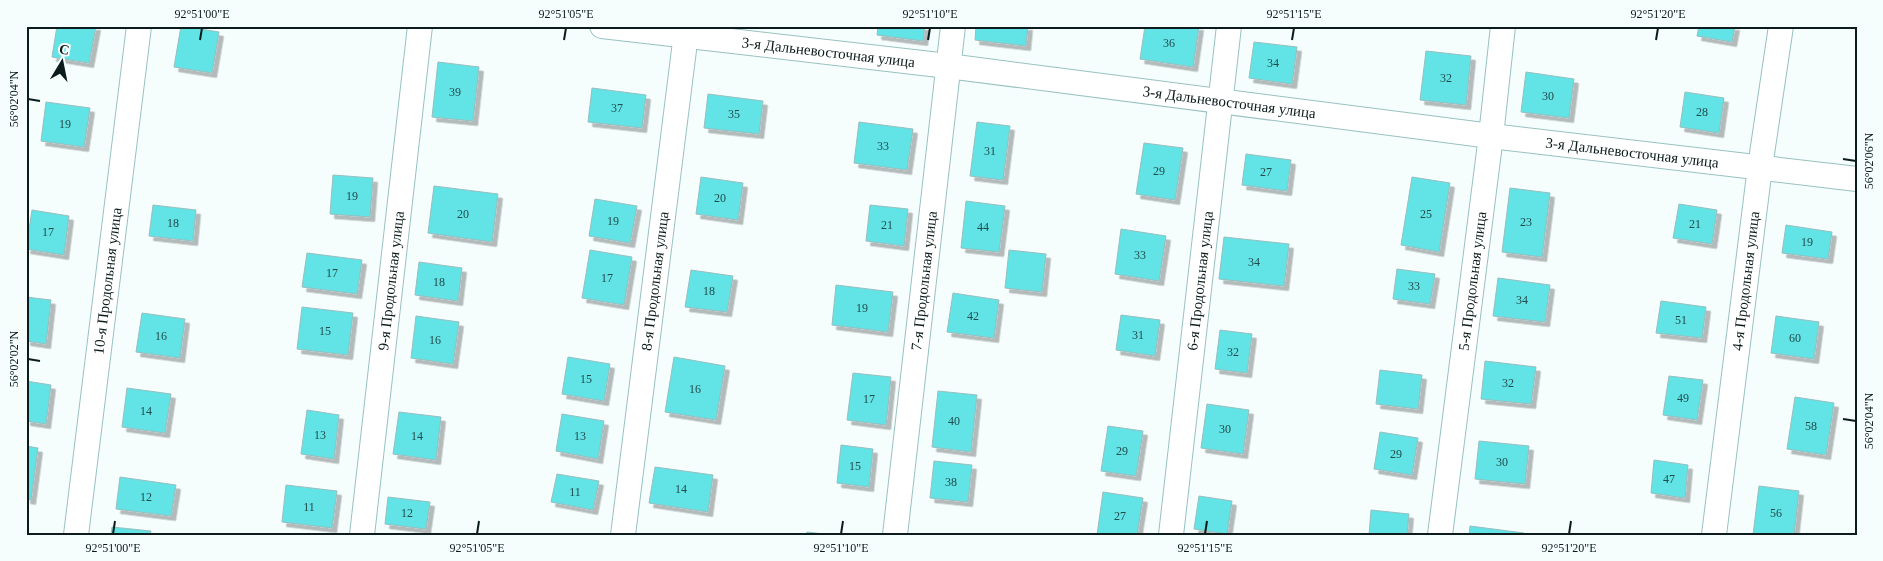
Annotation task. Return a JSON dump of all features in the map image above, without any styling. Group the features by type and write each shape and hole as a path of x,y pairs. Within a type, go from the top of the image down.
{"street":[{"name":"10-я Продольная улица","path":"76,535 139,26"},
{"name":"9-я Продольная улица","path":"362,535 420,26"},
{"name":"3-я Дальневосточная улица","path":"602,26 687,31 1491,136 1857,179"},
{"name":"7-я Продольная улица","path":"895,535 953,26"},
{"name":"6-я Продольная улица","path":"1171,535 1229,26"},
{"name":"5-я Продольная улица","path":"1440,535 1491,136 1503,26"},
{"name":"4-я Продольная улица","path":"1714,535 1760,168 1780,26"},
{"name":"8-я Продольная улица","path":"622,535 687,31"}],"building":[{"path":"57,26 96,26 89,63 52,57"},
{"path":"181,26 219,32 212,73 174,67"},
{"path":"878,26 925,26 923,41 877,35"},
{"path":"976,26 1028,26 1026,46 975,40"},
{"path":"1145,26 1199,26 1193,67 1140,59"},
{"path":"1699,26 1735,26 1732,42 1697,36"},
{"path":"1254,42 1297,47 1292,84 1249,78"},
{"path":"1426,51 1471,56 1466,105 1420,100"},
{"path":"438,62 479,67 473,121 432,117"},
{"path":"1526,72 1574,79 1569,118 1521,112"},
{"path":"592,88 646,95 642,128 588,122"},
{"path":"1685,92 1724,98 1719,133 1680,127"},
{"path":"708,94 763,101 759,134 704,128"},
{"path":"46,102 90,108 84,147 41,141"},
{"path":"859,122 913,129 907,170 854,163"},
{"path":"977,122 1010,126 1003,180 970,176"},
{"path":"1144,143 1183,148 1175,200 1136,194"},
{"path":"1246,154 1291,160 1287,191 1242,185"},
{"path":"333,175 373,178 370,217 330,214"},
{"path":"701,177 743,183 738,220 696,214"},
{"path":"1412,177 1450,183 1439,252 1401,245"},
{"path":"434,186 498,194 492,242 428,233"},
{"path":"1510,188 1550,193 1542,257 1502,252"},
{"path":"595,199 637,206 630,243 589,236"},
{"path":"966,201 1005,206 999,252 961,248"},
{"path":"1679,204 1717,210 1712,244 1673,238"},
{"path":"153,205 196,210 193,241 149,236"},
{"path":"870,205 908,209 904,246 866,241"},
{"path":"32,210 69,216 64,255 26,249"},
{"path":"1786,225 1832,232 1828,259 1782,253"},
{"path":"1121,229 1166,236 1159,281 1115,274"},
{"path":"1224,237 1289,244 1284,286 1219,279"},
{"path":"590,250 632,257 624,305 582,298"},
{"path":"1009,250 1046,254 1042,292 1005,288"},
{"path":"307,253 362,260 357,294 302,287"},
{"path":"419,262 462,268 458,301 415,295"},
{"path":"1397,269 1435,274 1430,304 1393,299"},
{"path":"691,270 733,276 727,312 685,307"},
{"path":"1498,278 1550,285 1545,322 1493,316"},
{"path":"836,285 893,292 888,332 832,325"},
{"path":"953,293 999,300 994,338 947,332"},
{"path":"26,297 51,300 46,344 26,341"},
{"path":"1661,301 1706,307 1702,338 1656,333"},
{"path":"302,307 353,313 348,355 297,349"},
{"path":"142,313 185,319 180,358 136,352"},
{"path":"1121,315 1160,320 1155,356 1116,350"},
{"path":"416,316 459,322 453,364 411,358"},
{"path":"1776,316 1819,322 1814,359 1771,353"},
{"path":"1220,330 1252,334 1247,373 1215,369"},
{"path":"568,357 610,364 604,401 562,394"},
{"path":"674,357 725,366 716,420 665,412"},
{"path":"1485,361 1536,367 1531,404 1481,399"},
{"path":"1380,370 1422,375 1418,409 1376,404"},
{"path":"853,373 891,377 886,425 847,420"},
{"path":"1669,376 1703,380 1697,420 1663,415"},
{"path":"26,381 51,385 46,424 26,421"},
{"path":"127,388 171,394 165,433 122,427"},
{"path":"938,391 977,395 971,452 932,447"},
{"path":"1795,397 1834,403 1826,455 1787,449"},
{"path":"1207,404 1249,410 1243,454 1201,448"},
{"path":"307,410 339,415 334,459 301,454"},
{"path":"399,412 441,417 436,460 393,454"},
{"path":"562,414 604,421 598,459 556,451"},
{"path":"1108,426 1143,431 1136,476 1101,471"},
{"path":"1380,432 1418,438 1412,475 1374,469"},
{"path":"1479,441 1529,446 1525,484 1475,479"},
{"path":"841,445 873,449 869,487 837,483"},
{"path":"26,446 38,448 31,500 26,499"},
{"path":"1654,460 1688,465 1685,498 1651,493"},
{"path":"934,461 972,465 968,502 930,498"},
{"path":"655,467 713,475 708,512 649,503"},
{"path":"557,474 599,481 593,510 551,502"},
{"path":"120,477 176,485 171,516 116,509"},
{"path":"286,485 337,491 332,528 282,522"},
{"path":"1759,486 1799,491 1794,535 1753,535"},
{"path":"1103,492 1143,498 1137,535 1097,535"},
{"path":"1199,496 1232,501 1227,534 1194,529"},
{"path":"388,497 430,502 426,529 385,524"},
{"path":"1371,510 1409,514 1407,535 1369,535"},
{"path":"1470,526 1524,533 1524,535 1469,535"},
{"path":"112,527 151,531 150,535 111,535"},
{"path":"807,532 832,535 806,535"}]}
